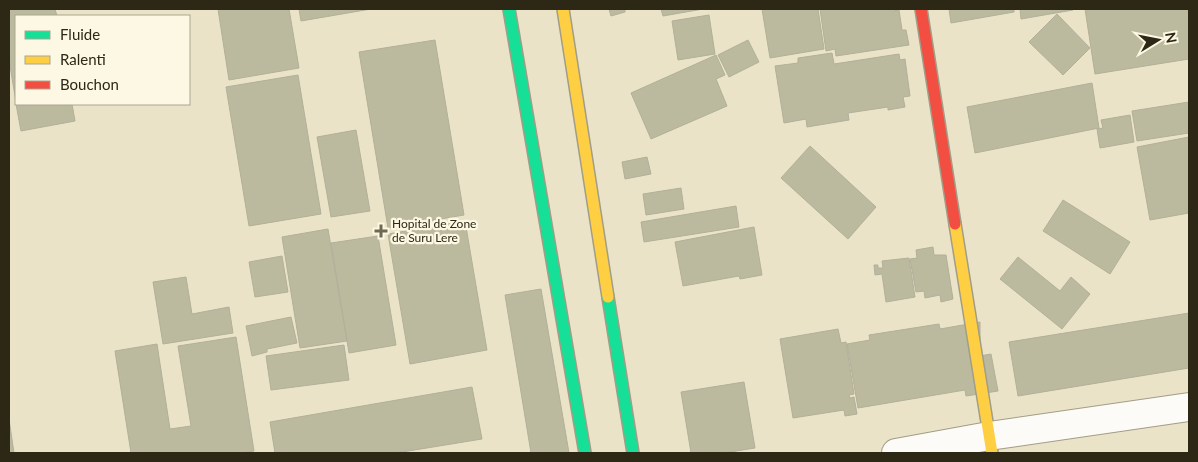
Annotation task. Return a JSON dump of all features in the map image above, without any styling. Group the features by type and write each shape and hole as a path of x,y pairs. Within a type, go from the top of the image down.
{"street":[{"path":"509,9 585,453"},
{"path":"563,9 633,453"},
{"path":"921,9 991,445"},
{"path":"896,453 991,445 1189,407"}],"building":[{"path":"9,9 55,9 57,15 15,15 15,96 9,60"},
{"path":"218,9 289,9 299,68 229,80"},
{"path":"299,9 371,9 301,21"},
{"path":"609,9 625,9 625,12 611,16"},
{"path":"661,9 703,9 663,16"},
{"path":"762,9 818,9 824,49 770,58"},
{"path":"820,9 899,10 902,30 906,30 909,45 836,56 835,49 826,51"},
{"path":"949,9 1014,9 1014,12 951,23"},
{"path":"1020,9 1073,9 1073,10 1021,19"},
{"path":"1085,9 1189,9 1189,59 1095,74"},
{"path":"1057,14 1090,48 1063,75 1029,42"},
{"path":"709,15 715,54 678,60 672,21"},
{"path":"435,40 464,215 388,228 359,52"},
{"path":"748,40 759,62 729,77 718,55"},
{"path":"832,53 834,64 899,54 900,60 905,59 910,96 903,97 905,107 888,110 888,107 848,113 849,120 807,127 806,119 784,123 775,66 798,63 798,58"},
{"path":"716,55 725,75 716,79 727,106 651,139 631,93"},
{"path":"298,75 321,214 249,226 226,87"},
{"path":"1092,83 1099,128 975,153 967,107"},
{"path":"1189,102 1189,133 1137,141 1132,111"},
{"path":"16,105 72,105 75,121 21,131"},
{"path":"1130,115 1134,142 1100,148 1097,129 1103,128 1101,120"},
{"path":"356,130 370,211 331,217 317,137"},
{"path":"1189,137 1189,213 1150,220 1137,147"},
{"path":"810,146 876,207 848,239 781,178"},
{"path":"647,157 651,174 625,179 622,162"},
{"path":"681,188 684,209 646,215 643,194"},
{"path":"1063,200 1130,242 1110,274 1043,231"},
{"path":"736,206 739,227 644,242 641,222"},
{"path":"465,221 487,350 410,364 388,234"},
{"path":"754,227 762,275 740,279 739,276 683,286 675,242"},
{"path":"328,229 347,341 300,348 282,237"},
{"path":"378,236 396,345 349,353 331,243"},
{"path":"933,247 934,255 946,255 953,299 941,302 940,295 925,298 924,291 916,292 910,259 917,258 916,250"},
{"path":"282,256 288,292 255,297 249,262"},
{"path":"1018,257 1060,291 1071,277 1090,294 1062,329 1000,279"},
{"path":"909,258 915,297 886,302 882,274 875,275 874,265 878,265 878,268 883,268 882,261"},
{"path":"186,277 192,314 229,307 233,333 163,344 153,282"},
{"path":"541,289 569,453 531,453 505,295"},
{"path":"1189,313 1189,368 1018,396 1009,342"},
{"path":"291,317 297,343 267,349 267,352 252,356 246,326"},
{"path":"980,322 980,356 991,354 998,391 966,396 965,390 858,408 847,344 870,340 869,335 939,324 940,329"},
{"path":"838,329 841,343 846,342 854,394 849,395 850,398 854,397 857,414 845,416 844,410 793,418 780,339"},
{"path":"236,337 254,451 240,453 131,453 115,351 157,344 170,429 191,426 178,346"},
{"path":"344,345 349,380 271,390 266,356"},
{"path":"744,382 755,448 724,453 691,453 681,392"},
{"path":"472,387 482,439 396,453 275,453 270,422"},
{"path":"9,419 14,453 9,453"}],"traffic: fast":[{"path":"509,9 585,453"},
{"path":"608,297 633,453"}],"traffic: slow":[{"path":"563,9 608,297"},
{"path":"955,224 992,453"}],"traffic: jam":[{"path":"921,9 955,224"}],"place":[{"name":"Hopital de Zone de Suru Lere","path":"381,231"}]}
